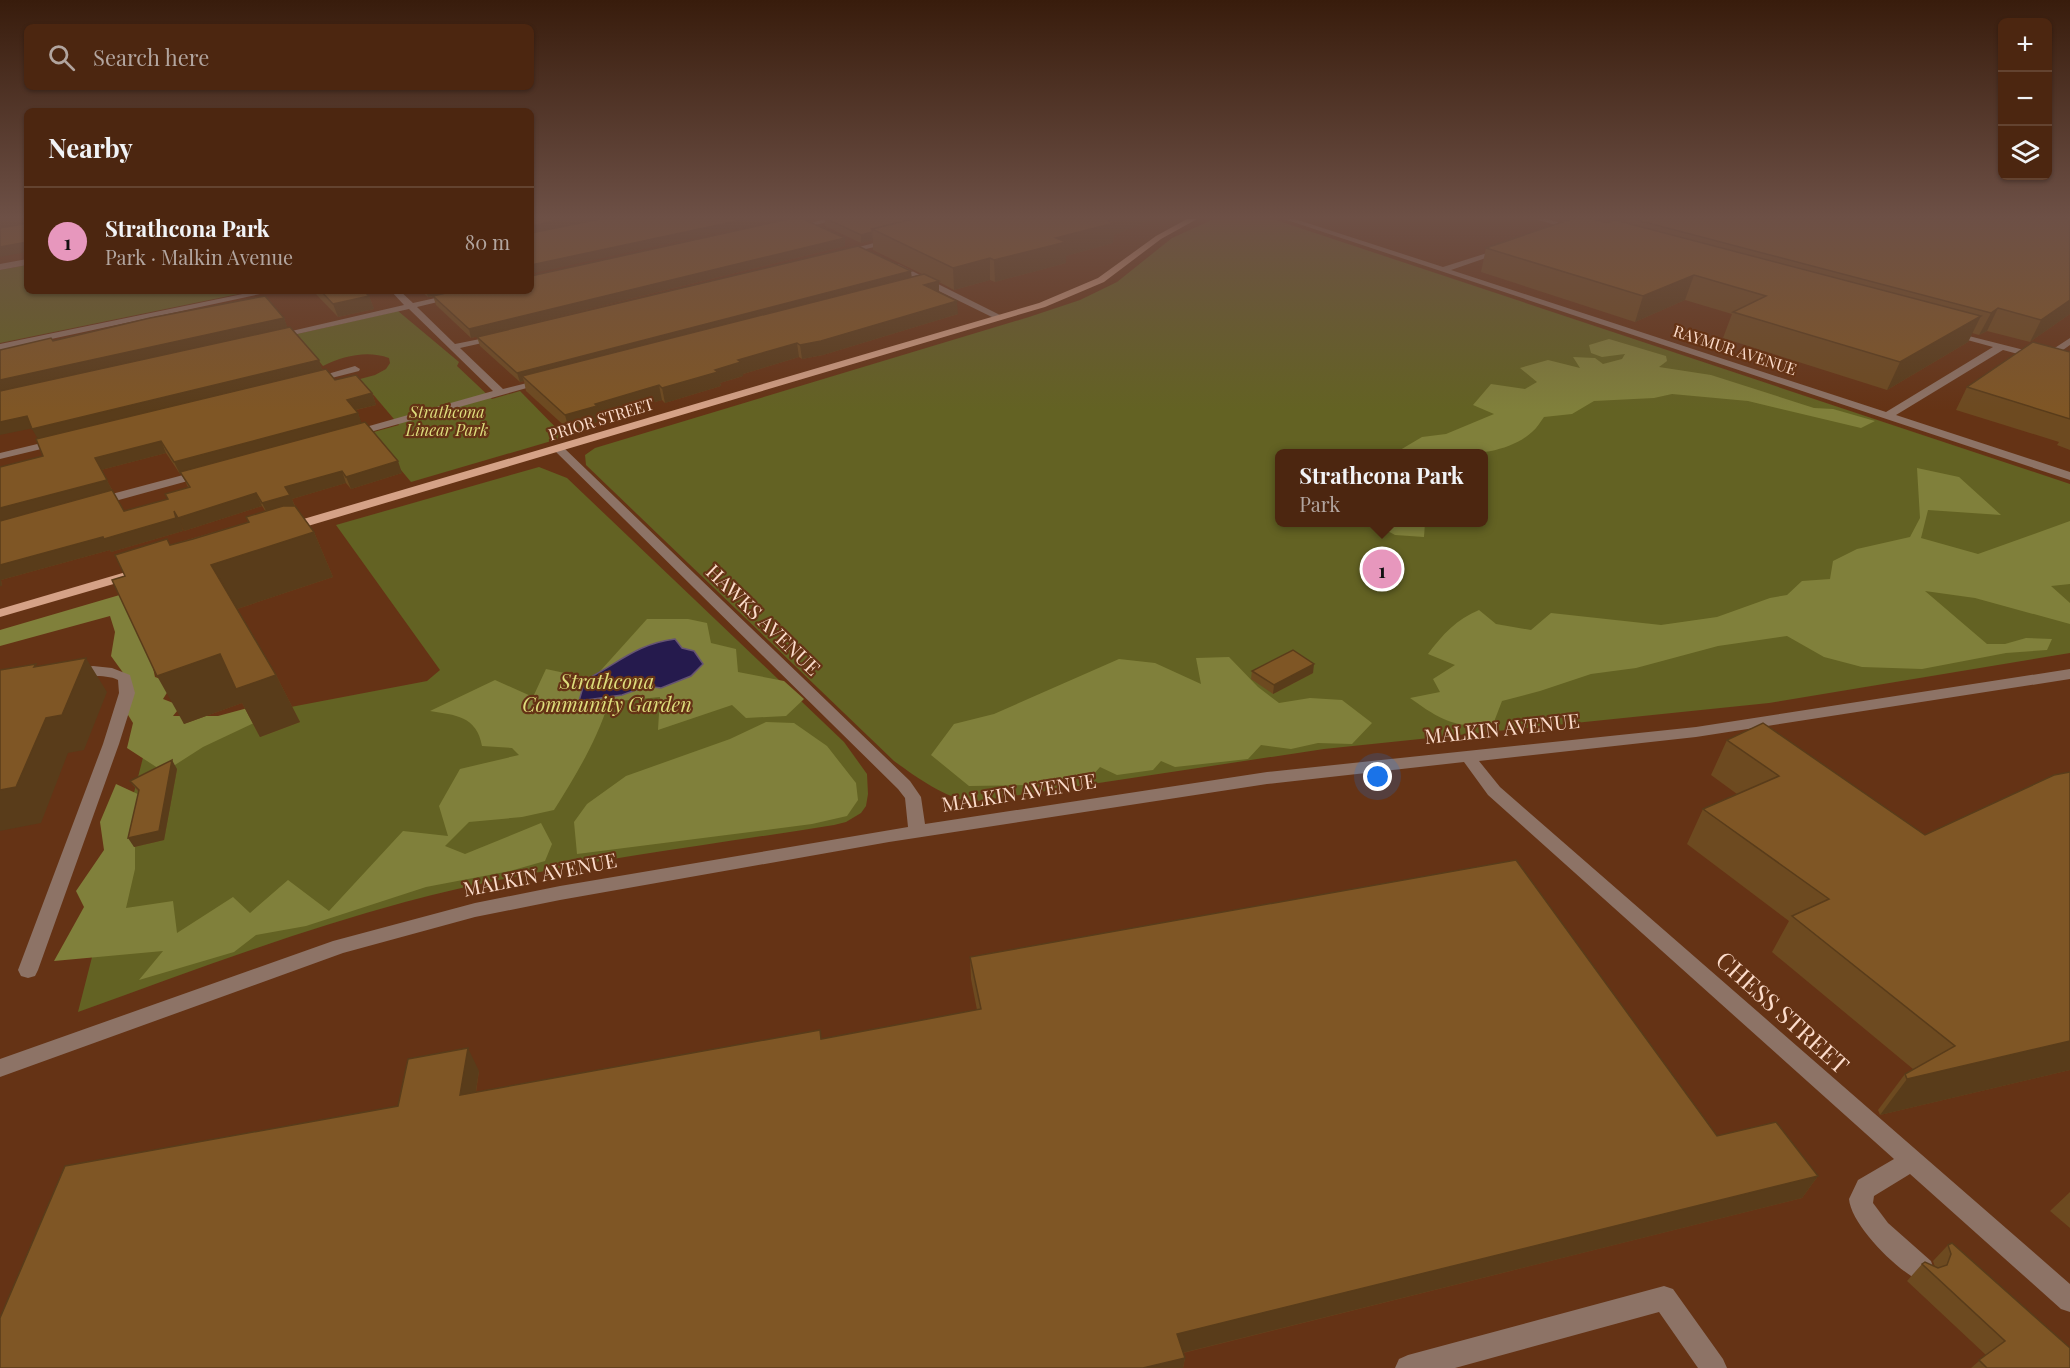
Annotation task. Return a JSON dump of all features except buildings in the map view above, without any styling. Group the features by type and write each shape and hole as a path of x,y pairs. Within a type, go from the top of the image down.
{"main road":[{"name":"PRIOR STREET","path":"277,531 1001,318 1042,305 1096,283"},
{"path":"0,613 153,568"}],"street":[{"path":"910,285 919,283"},
{"path":"930,283 1001,318"},
{"name":"RAYMUR AVENUE","path":"1482,283 2070,476"},
{"path":"0,347 256,294"},
{"path":"398,294 501,393"},
{"path":"267,338 465,294"},
{"path":"1946,331 2070,365"},
{"path":"453,347 508,334"},
{"path":"2046,358 2070,341"},
{"path":"1887,416 2002,346"},
{"path":"305,382 355,369"},
{"path":"342,436 554,380"},
{"path":"0,456 68,439"},
{"name":"HAWKS AVENUE","path":"559,449 904,785 913,797 917,832"},
{"path":"79,507 216,470"},
{"path":"28,970 111,744 127,693 125,678 112,670 92,669 55,677"},
{"name":"MALKIN AVENUE","path":"0,1068 340,946 417,924 560,893 917,832 1267,778 1696,732 2070,674"},
{"name":"CHESS STREET","path":"1468,756 1494,791 2070,1300"},
{"path":"1911,1161 1866,1188 1861,1195 1861,1204 1866,1215 1878,1228 1922,1270"},
{"path":"1408,1368 1664,1298 1714,1368"}],"green space":[{"path":"0,283 24,283 24,294 238,294 0,343"},
{"path":"1115,283 1465,283 2070,484 2070,653 1769,703 1324,749 972,802 941,791 894,761 586,465 585,455 595,448 1080,300"},
{"name":"Strathcona Linear Park","path":"398,311 459,362 457,366 492,399 520,391 565,437 411,482 370,433 399,425 360,379 386,369 390,363 389,358 372,354 355,355 323,366 297,334"},
{"path":"1609,339 1666,356 1667,361 1659,367 1711,375 1814,408 1833,409 1875,421 1861,428 1748,401 1672,394 1654,398 1594,401 1572,414 1544,417 1534,430 1518,442 1488,451 1488,449 1402,449 1422,437 1446,434 1494,414 1473,405 1491,384 1525,389 1537,382 1520,368 1548,360 1580,368 1573,357 1595,358 1603,364 1622,359 1625,354 1602,357 1591,353 1589,345"},
{"name":"Strathcona Community Garden","path":"539,467 567,478 844,742 867,774 868,794 866,806 861,813 846,822 834,825 565,867 405,902 281,940 78,1012 149,734 427,681 440,670 336,525"},
{"path":"1917,468 1959,477 2001,515 1928,510 1921,538 1978,554 2070,521 2070,584 2051,586 2070,603 2070,624 1975,598 1925,591 1987,644 2005,644 2026,638 2052,639 2047,650 2006,653 1922,669 1862,667 1824,657 1787,636 1718,646 1636,668 1591,674 1502,701 1492,727 1448,721 1410,698 1440,692 1433,679 1455,665 1428,654 1450,628 1479,610 1496,624 1531,630 1551,613 1661,625 1717,617 1770,598 1787,595 1802,581 1830,579 1833,561 1857,549 1910,537 1920,518"},
{"path":"1380,527 1425,527 1424,537 1395,535"},
{"path":"123,594 152,663 155,677 173,683 163,699 181,706 173,716 218,716 266,703 258,721 203,747 164,772 127,748 133,723 125,710 124,674 111,656 115,632 110,616 0,646 0,630"},
{"name":"Strathcona Community Garden","path":"647,619 688,619 707,623 711,643 736,649 738,672 784,681 804,699 786,716 746,718 732,705 658,730 660,697 609,702 592,745 554,810 522,817 469,822 445,846 465,854 541,823 552,844 545,861 510,871 426,887 306,926 256,935 234,952 139,980 163,951 54,961 84,907 76,891 104,850 100,822 116,784 155,802 135,833 135,869 126,908 173,901 177,933 233,897 250,913 288,880 329,911 403,831 448,836 439,806 460,769 519,755 512,748 482,746 475,728 470,723 456,716 430,711 495,680 533,697 546,669 593,679"},
{"path":"1229,657 1258,687 1279,703 1310,698 1342,700 1372,723 1352,744 1318,743 1291,749 1261,745 1248,759 1175,767 1161,761 1153,770 1117,775 1100,767 1092,776 1029,785 969,786 931,755 954,724 994,714 1119,659 1155,663 1201,684 1196,658"},
{"path":"766,722 794,723 827,746 856,783 858,800 847,816 812,824 577,854 574,822 587,804 626,776 730,739"}],"shaded area":[{"path":"675,639 682,648 694,651 703,664 691,676 661,688 647,686 622,695 579,701 585,680 638,650"}],"place":[{"name":"Strathcona Park","path":"1382,569"}]}
